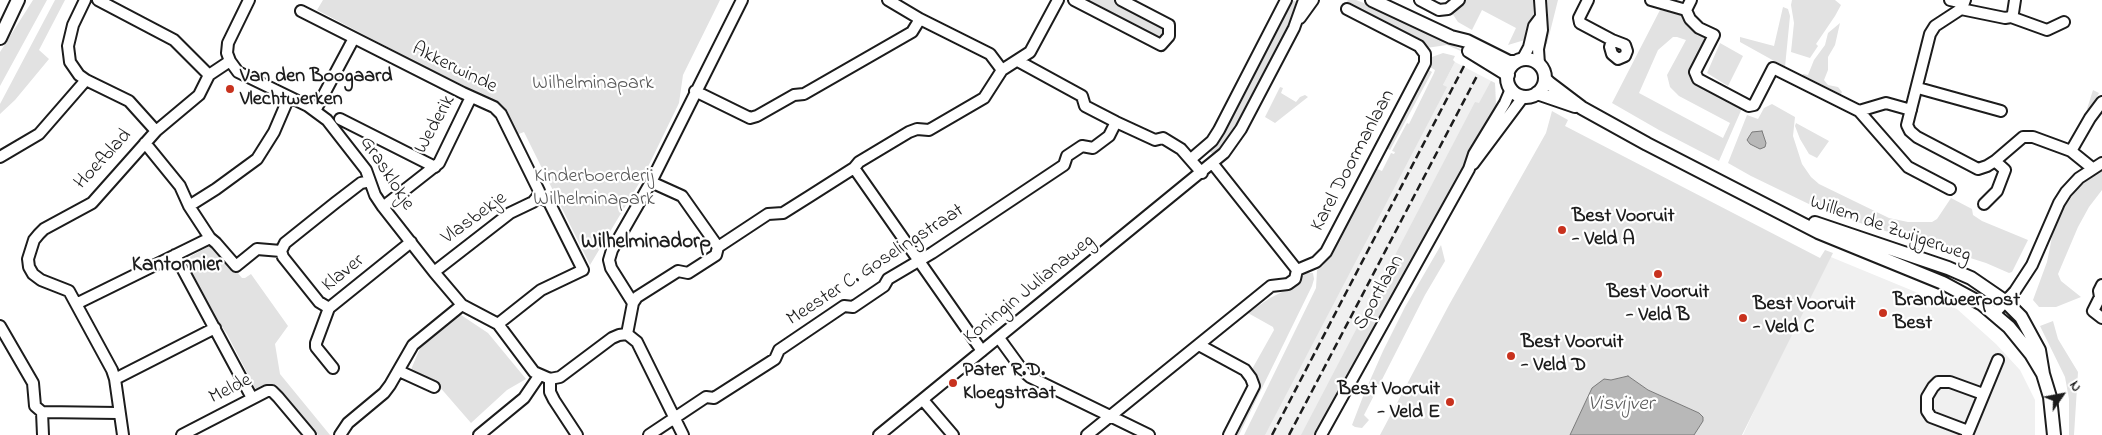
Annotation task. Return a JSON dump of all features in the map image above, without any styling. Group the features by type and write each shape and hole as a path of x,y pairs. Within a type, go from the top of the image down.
{"main road":[{"path":"3,33 18,0"},
{"path":"3,33 22,11 27,0"},
{"path":"1372,0 1451,37 1467,41 1509,62 1519,61 1531,60 1538,64 1544,73 1544,84 1538,93 1523,97 1510,89 1508,82 1509,70 1519,61"},
{"path":"1451,37 1508,75"},
{"name":"Willem de Zwijgerweg","path":"1545,78 1549,84 1582,108 1647,144 1818,232 1943,283 1982,304 2009,328 2043,374"},
{"name":"Willem de Zwijgerweg","path":"1538,93 1582,108"},
{"name":"Willem de Zwijgerweg","path":"1790,217 1800,218 1860,236 1948,268 1972,278 2006,302 2021,317 2039,350 2043,374 2050,397 2054,435"}],"street":[{"path":"85,0 73,25 68,46 70,62 79,75 86,80 129,101 156,131"},
{"path":"98,0 174,40 209,75"},
{"path":"230,61 227,53 228,43 249,0"},
{"path":"633,303 611,268 612,250 651,182 742,0"},
{"path":"888,0 920,19 990,54 1002,70"},
{"path":"627,334 633,303 637,297 678,271 688,273 716,255 718,247 768,214 783,213 854,168 859,162 909,132 917,129 929,130 984,98 1002,70 1030,52 1058,0"},
{"path":"1074,0 1161,45 1169,36 1169,25 1121,0"},
{"path":"1191,158 1212,141 1219,130 1286,0"},
{"name":"Koningin Julianaweg","path":"879,435 1202,173 1224,153 1241,129 1298,20 1304,0"},
{"name":"Koningin Julianaweg","path":"1298,20 1307,11 1313,0"},
{"path":"1420,0 1439,10 1448,9 1458,0"},
{"path":"1538,64 1538,49 1542,30 1540,0"},
{"path":"1588,0 1579,18 1580,23 1612,40"},
{"path":"1651,0 1686,10"},
{"path":"1686,10 1691,0"},
{"path":"1950,0 2005,18 2011,17 2047,30 2064,22"},
{"path":"2011,17 2015,0"},
{"path":"1963,4 1935,26 1930,34 1918,88 1907,125 1916,138 1978,169 1995,161 2024,137 2033,137 2072,151 2092,168"},
{"name":"Karel Doormanlaan","path":"1199,345 1271,286 1288,284 1295,278 1297,270 1312,264 1326,252 1425,63 1425,54 1418,46 1347,9"},
{"path":"1686,10 1690,19 1699,28 1714,34 1695,72 1698,79 1749,106 1754,105 1773,68 1859,111 1908,167 1950,189"},
{"name":"Akkerwinde","path":"301,11 494,107 501,114 539,191 538,196 549,202 583,270 541,290 498,324"},
{"path":"1519,61 1529,47 1534,26 1540,18"},
{"path":"696,91 750,118 757,116 794,95 804,94 912,32 920,19"},
{"path":"316,111 354,38"},
{"name":"Hoefblad","path":"122,435 118,413 116,379 76,304 69,291 41,280 33,274 29,267 28,259 34,240 44,229 92,203 156,131 200,95 209,75 230,61"},
{"name":"Grasklokje","path":"230,61 238,72 316,111 333,127 366,170 375,195 383,207 434,272 462,305 498,324 539,376"},
{"path":"1018,61 1082,96 1085,106 1155,140 1163,138 1181,149 1191,158 1202,173"},
{"path":"0,157 39,134 86,80"},
{"path":"1918,88 2001,111"},
{"name":"Sportlaan","path":"1321,435 1469,169 1474,154 1505,103 1510,89"},
{"path":"189,206 257,159 274,132 289,97"},
{"name":"Wederik","path":"383,207 435,167 471,97"},
{"name":"Sportlaan","path":"1469,169 1481,156 1513,108 1523,97"},
{"path":"2072,151 2090,118 2102,102"},
{"path":"1859,111 1886,103 1911,110"},
{"name":"Grasklokje","path":"340,119 435,167"},
{"name":"Meester C. Goselingstraat","path":"649,435 706,397 714,398 775,359 779,350 844,306 853,307 884,286 888,279 917,260 932,253 1064,165 1067,156 1082,146 1093,148 1109,136 1116,122"},
{"path":"145,143 180,186 189,206 210,238 236,266 257,250 281,251"},
{"path":"1984,204 1997,191 2005,170 1995,161"},
{"path":"1994,314 2006,302 2032,265 2059,203 2079,178 2102,163"},
{"path":"1213,164 1297,270"},
{"path":"854,168 982,351"},
{"path":"329,308 319,302 283,257 281,251 285,243 335,203 361,183 370,181"},
{"path":"651,182 682,196 718,247"},
{"name":"Vlasbekje","path":"434,272 510,213 534,202 538,196"},
{"path":"76,304 210,238"},
{"name":"Klaver","path":"333,368 316,347 329,308 411,242"},
{"path":"175,255 252,398"},
{"path":"2102,285 2099,291 2101,297 2093,311 2102,318"},
{"path":"340,435 348,423 384,393 400,370 413,345 462,305"},
{"path":"0,326 33,383 35,406 42,412 118,413"},
{"path":"116,379 215,328"},
{"path":"479,435 524,398 539,376 550,379 560,377 612,338 627,334 637,342 683,435"},
{"path":"999,338 1023,371 1030,377 1149,435"},
{"path":"1087,435 1199,345 1245,370 1252,378 1254,386 1229,435"},
{"path":"1983,394 1950,382 1938,382 1927,397 1927,411 1931,417 1967,433 1998,360"},
{"path":"400,370 434,387"},
{"path":"550,379 550,392 577,435"},
{"name":"Melde","path":"182,435 267,391 272,391 310,435"},
{"path":"923,400 953,435"},
{"path":"42,412 43,435"}],"shaded area":[{"path":"1455,62 1495,83 1496,108 1314,435 1245,435 1375,169 1395,177"},
{"path":"1826,255 1957,309 1996,344 2020,370 2035,400 2035,435 1743,435"}],"green space":[{"path":"33,0 47,0 0,86 0,52"},
{"path":"55,0 65,0 39,50 49,59 15,100 0,114 0,104"},
{"name":"Wilhelminapark","path":"323,0 720,0 683,75 679,103 644,175 590,265 524,132 516,135 498,105 317,10"},
{"path":"1078,0 1114,0 1162,26 1165,31 1164,35 1160,39 1154,39"},
{"path":"1291,0 1299,2 1284,37 1236,129 1227,143 1214,156 1208,149"},
{"path":"1348,0 1356,0 1389,13 1464,51 1447,45 1426,48 1352,7 1346,3"},
{"path":"1463,0 1533,0 1533,17 1528,39 1508,45 1516,28 1482,10 1472,30 1458,22 1452,13"},
{"path":"1547,0 1558,0 1547,44 1542,44 1548,14"},
{"path":"1792,0 1835,0 1841,5 1816,44 1818,46 1810,58 1791,52 1794,23"},
{"path":"1783,7 1788,9 1790,16 1785,67 1740,42 1740,37 1774,46"},
{"path":"1660,10 1683,15 1704,37 1704,43 1692,69 1692,78 1743,106 1719,161 1612,103","holes":["1673,37 1686,40 1667,75 1670,87 1679,96 1730,123 1723,138 1639,93 1658,50"]},
{"path":"1840,23 1835,45 1828,57 1828,70 1824,80 1828,85 1838,87 1842,92 1840,96 1802,77 1803,74 1808,75 1814,60 1825,45 1828,33"},
{"path":"1720,43 1743,56 1728,86 1707,73"},
{"path":"1443,53 1455,56 1453,60 1455,62 1443,85 1447,87 1265,435 1244,435 1316,288 1317,270 1323,266 1375,168 1382,171 1391,153 1394,154 1395,152 1392,151 1407,123 1409,124 1434,73 1435,70 1430,67 1432,57"},
{"path":"1426,68 1432,72 1390,150 1385,147"},
{"path":"1491,81 1495,83 1496,109 1315,435 1301,435 1475,102 1479,103"},
{"path":"1280,87 1283,88 1281,93 1296,102 1300,97 1305,95 1308,97 1275,123 1265,117"},
{"path":"2093,90 2099,93 2090,110 2087,109"},
{"path":"1772,104 1795,117 1793,136 1802,164 1811,177 1819,184 1889,218 1908,222 1932,222 1937,219 1951,198 1972,209 1973,215 1982,221 2028,240 2012,272 2009,273 1986,263 1813,206 1728,163 1747,115 1758,119 1764,108"},
{"path":"1552,111 1568,120 1565,126 1820,258 1825,250 1833,253 1742,435 1694,435 1703,421 1699,413 1648,390 1628,376 1611,380 1592,388 1570,435 1380,435 1449,305 1546,133"},
{"path":"1796,123 1829,141 1817,158 1809,154 1800,139 1795,126"},
{"path":"2102,169 2102,190 2089,207 2078,227 2058,274 2061,281 2081,297 2056,307 2039,307 2033,300 2047,262 2053,232 2061,212 2078,188"},
{"path":"213,244 242,278 251,274 288,326 275,344 280,374 330,435 318,435 277,385 271,384 258,392 256,390 187,262 191,256"},
{"path":"1441,245 1445,261 1425,295 1364,415 1369,420 1362,428 1355,427 1352,425 1383,351 1405,307"},
{"path":"1302,272 1313,273 1312,286 1239,435 1234,435 1257,390 1251,371 1274,330 1273,327 1248,313 1270,298 1298,284 1299,275"},
{"path":"457,315 461,315 488,333 526,379 507,390 471,423 438,385 410,372 420,348"},
{"path":"2053,321 2058,339 2078,372 2074,435 2069,435 2069,399 2065,377 2040,326"}],"water":[{"path":"1762,131 1766,143 1765,147 1760,149 1750,144 1747,140 1752,132"},
{"name":"Visvijver","path":"1628,376 1648,390 1699,413 1703,417 1703,421 1694,435 1570,435 1592,388 1604,379 1611,380"}],"railway":[{"path":"1272,435 1464,66"},
{"path":"1289,435 1478,74"}],"place":[{"name":"Van den Boogaard Vlechtwerken","path":"230,89"},
{"name":"Best Vooruit - Veld A","path":"1562,230"},
{"name":"Best Vooruit - Veld B","path":"1658,274"},
{"name":"Brandweerpost Best","path":"1883,313"},
{"name":"Best Vooruit - Veld C","path":"1743,318"},
{"name":"Best Vooruit - Veld D","path":"1511,356"},
{"name":"Pater R.D. Kloegstraat","path":"953,383"},
{"name":"Best Vooruit - Veld E","path":"1450,402"}],"district":[{"name":"Wilhelminadorp","path":"646,244"},
{"name":"Kantonnier","path":"177,267"}],"park label":[{"name":"Kinderboerderij Wilhelminapark","path":"594,190"}]}
